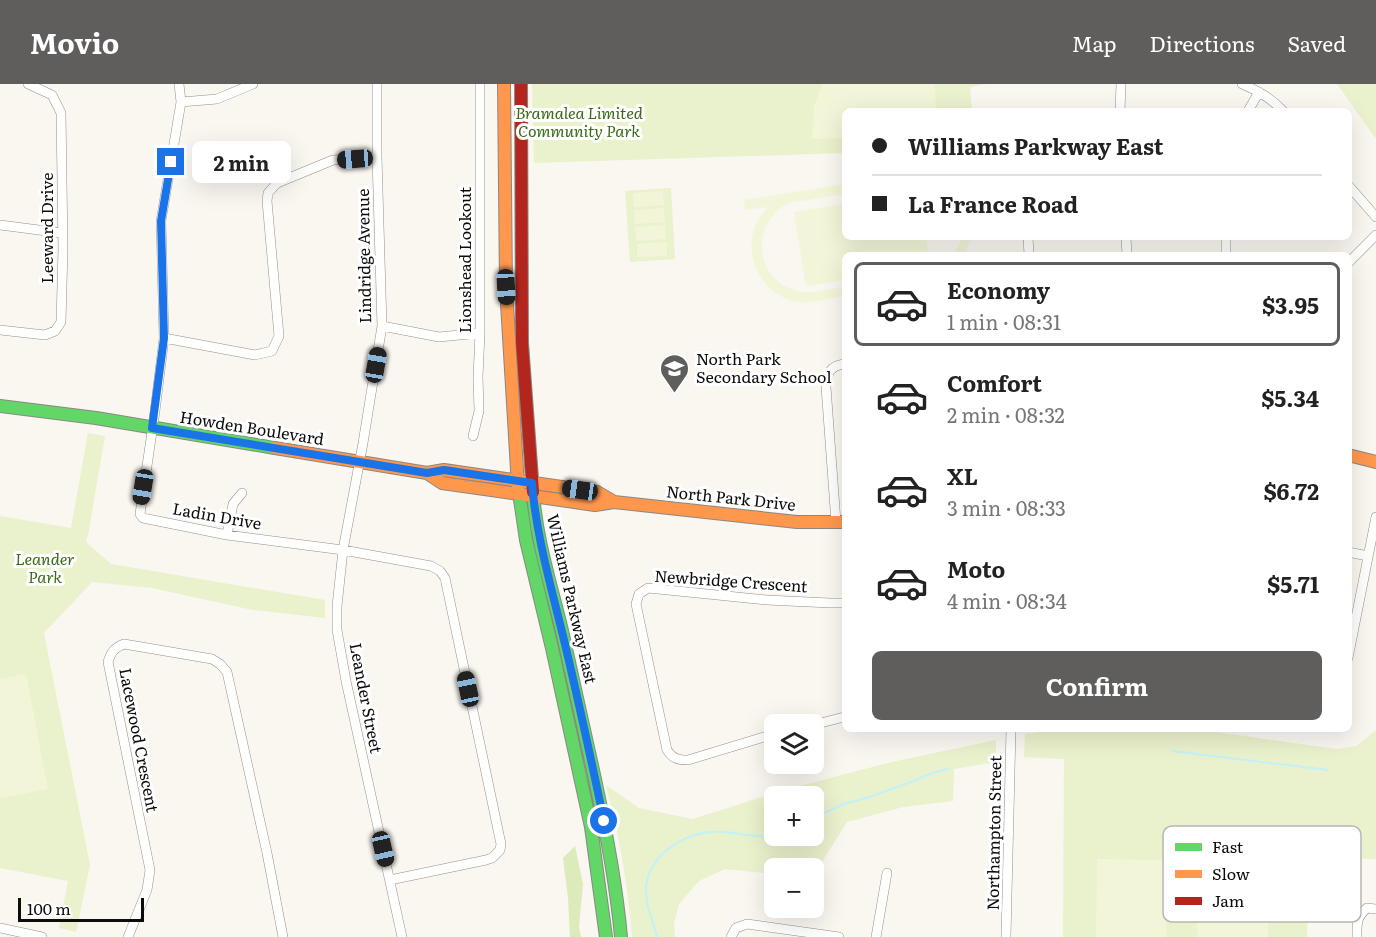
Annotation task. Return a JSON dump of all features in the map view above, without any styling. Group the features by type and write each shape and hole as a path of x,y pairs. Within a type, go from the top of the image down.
{"main road":[{"name":"Williams Parkway East","path":"504,84 506,287 518,494 526,540 591,827 606,937"},
{"name":"Williams Parkway East","path":"521,84 522,343 533,496 541,544 604,821 618,900 621,937"},
{"name":"Howden Boulevard","path":"0,406 62,413 427,473 444,470 532,483"},
{"path":"1352,456 1376,462"},
{"name":"Howden Boulevard","path":"427,473 442,483 533,496"},
{"name":"North Park Drive","path":"532,483 597,492 614,502"},
{"name":"North Park Drive","path":"533,496 595,505 614,502 797,522 840,522"}],"street":[{"name":"Leeward Drive","path":"0,330 45,335 55,331 61,322 61,113 52,95 28,84"},
{"path":"152,428 164,338 161,221 181,102 179,84"},
{"path":"181,102 217,99 253,84"},
{"name":"Lindridge Avenue","path":"359,462 382,327 377,84"},
{"name":"Lionshead Lookout","path":"472,436 479,411 480,84"},
{"path":"1120,108 1121,84"},
{"path":"1242,84 1274,101 1280,108"},
{"path":"1250,108 1259,92"},
{"path":"164,338 255,355 272,351 279,336 268,193 277,183 333,160 377,157"},
{"path":"1352,190 1376,217"},
{"path":"0,225 62,234"},
{"path":"1352,259 1376,235"},
{"path":"382,327 439,337 480,333"},
{"path":"840,522 826,387 831,369 842,364"},
{"name":"Ladin Drive","path":"152,428 140,514 143,518 227,535 343,550 431,566 440,571 445,578 501,844 500,850 492,858 486,860 390,880"},
{"name":"Leander Street","path":"359,462 343,550 337,630 402,937"},
{"path":"227,535 233,504 242,493"},
{"path":"1352,638 1376,517"},
{"path":"1352,553 1368,556"},
{"name":"Newbridge Crescent","path":"764,737 688,760 678,760 671,756 667,750 636,604 639,594 648,588 767,600 842,603"},
{"name":"Lacewood Crescent","path":"128,937 147,890 150,870 108,662 116,647 124,644 212,659 227,672 284,937"},
{"path":"824,722 842,718"},
{"name":"Northampton Street","path":"1006,937 1011,732"},
{"path":"876,937 887,873"},
{"path":"1361,914 1367,908 1376,909"},
{"path":"731,937 736,928 747,924 839,937"},
{"path":"0,928 42,937"}],"green space":[{"name":"Bramalea Limited Community Park","path":"532,84 986,84 970,87 972,108 842,108 842,153 534,163"},
{"path":"822,84 935,84 936,108 842,108 842,138 812,139 814,106"},
{"path":"1337,84 1376,84 1376,139"},
{"path":"842,184 842,194 791,202 779,209 766,228 762,238 762,249 768,269 783,285 806,292 842,287 842,296 819,301 793,301 771,289 757,270 752,246 758,220 768,207 745,210 744,200"},
{"path":"671,188 675,259 630,262 625,191"},
{"path":"663,191 664,205 634,207 633,193"},
{"path":"842,204 842,240 926,240 928,252 842,252 842,280 806,286 794,212"},
{"path":"664,208 665,222 635,224 634,210"},
{"path":"665,225 666,239 636,241 635,227"},
{"path":"960,240 969,240 966,252 955,252"},
{"path":"667,242 667,256 637,257 637,244"},
{"name":"Leander Park","path":"88,433 105,436 86,542 111,564 325,600 325,618 253,610 152,588 92,582 44,633 90,865 76,932 59,928 68,881 0,868 0,516 71,528"},
{"path":"26,674 48,789 0,798 0,679"},
{"path":"1376,730 1376,859 1361,859 1361,826 1163,826 1163,922 1307,922 1307,937 1063,937 1064,759 1024,757 1025,734 1039,732 1215,732 1337,749 1357,746"},
{"path":"996,740 996,762 954,769 953,801 903,807 847,822 824,859 764,858 764,873 725,869 699,881 679,904 674,923 675,937 632,937 622,860 606,785 639,808 693,819 764,796 764,846 824,846 824,786 799,786 892,762"},
{"path":"575,846 583,884 579,927 581,937 570,937 563,858"},
{"path":"1097,859 1163,860 1163,922 1166,922 1166,937 1096,937"},
{"path":"1197,922 1268,922 1268,937 1197,937"}],"waterway":[{"path":"1172,751 1328,770"},
{"path":"824,813 844,804 948,769"},
{"path":"657,937 647,904 647,880 651,869 666,850 688,838 711,832 764,836"}],"traffic: fast":[{"path":"0,406 96,418 275,448"},
{"path":"518,486 526,540 591,827 606,937"},
{"path":"533,492 541,546 602,811 621,937"}],"traffic: slow":[{"path":"504,84 506,287 518,486"},
{"path":"275,448 427,473 444,470 597,492 614,502"},
{"path":"1352,456 1376,462"},
{"path":"427,473 442,483 595,505 614,502 797,522 842,522"}],"traffic: jam":[{"path":"521,84 522,343 533,492"}],"place":[{"name":"North Park Secondary School","path":"675,394"}],"route":[{"path":"171,162 161,221 164,338 152,428 427,473 444,470 532,483 534,511 541,544 604,821"}]}
